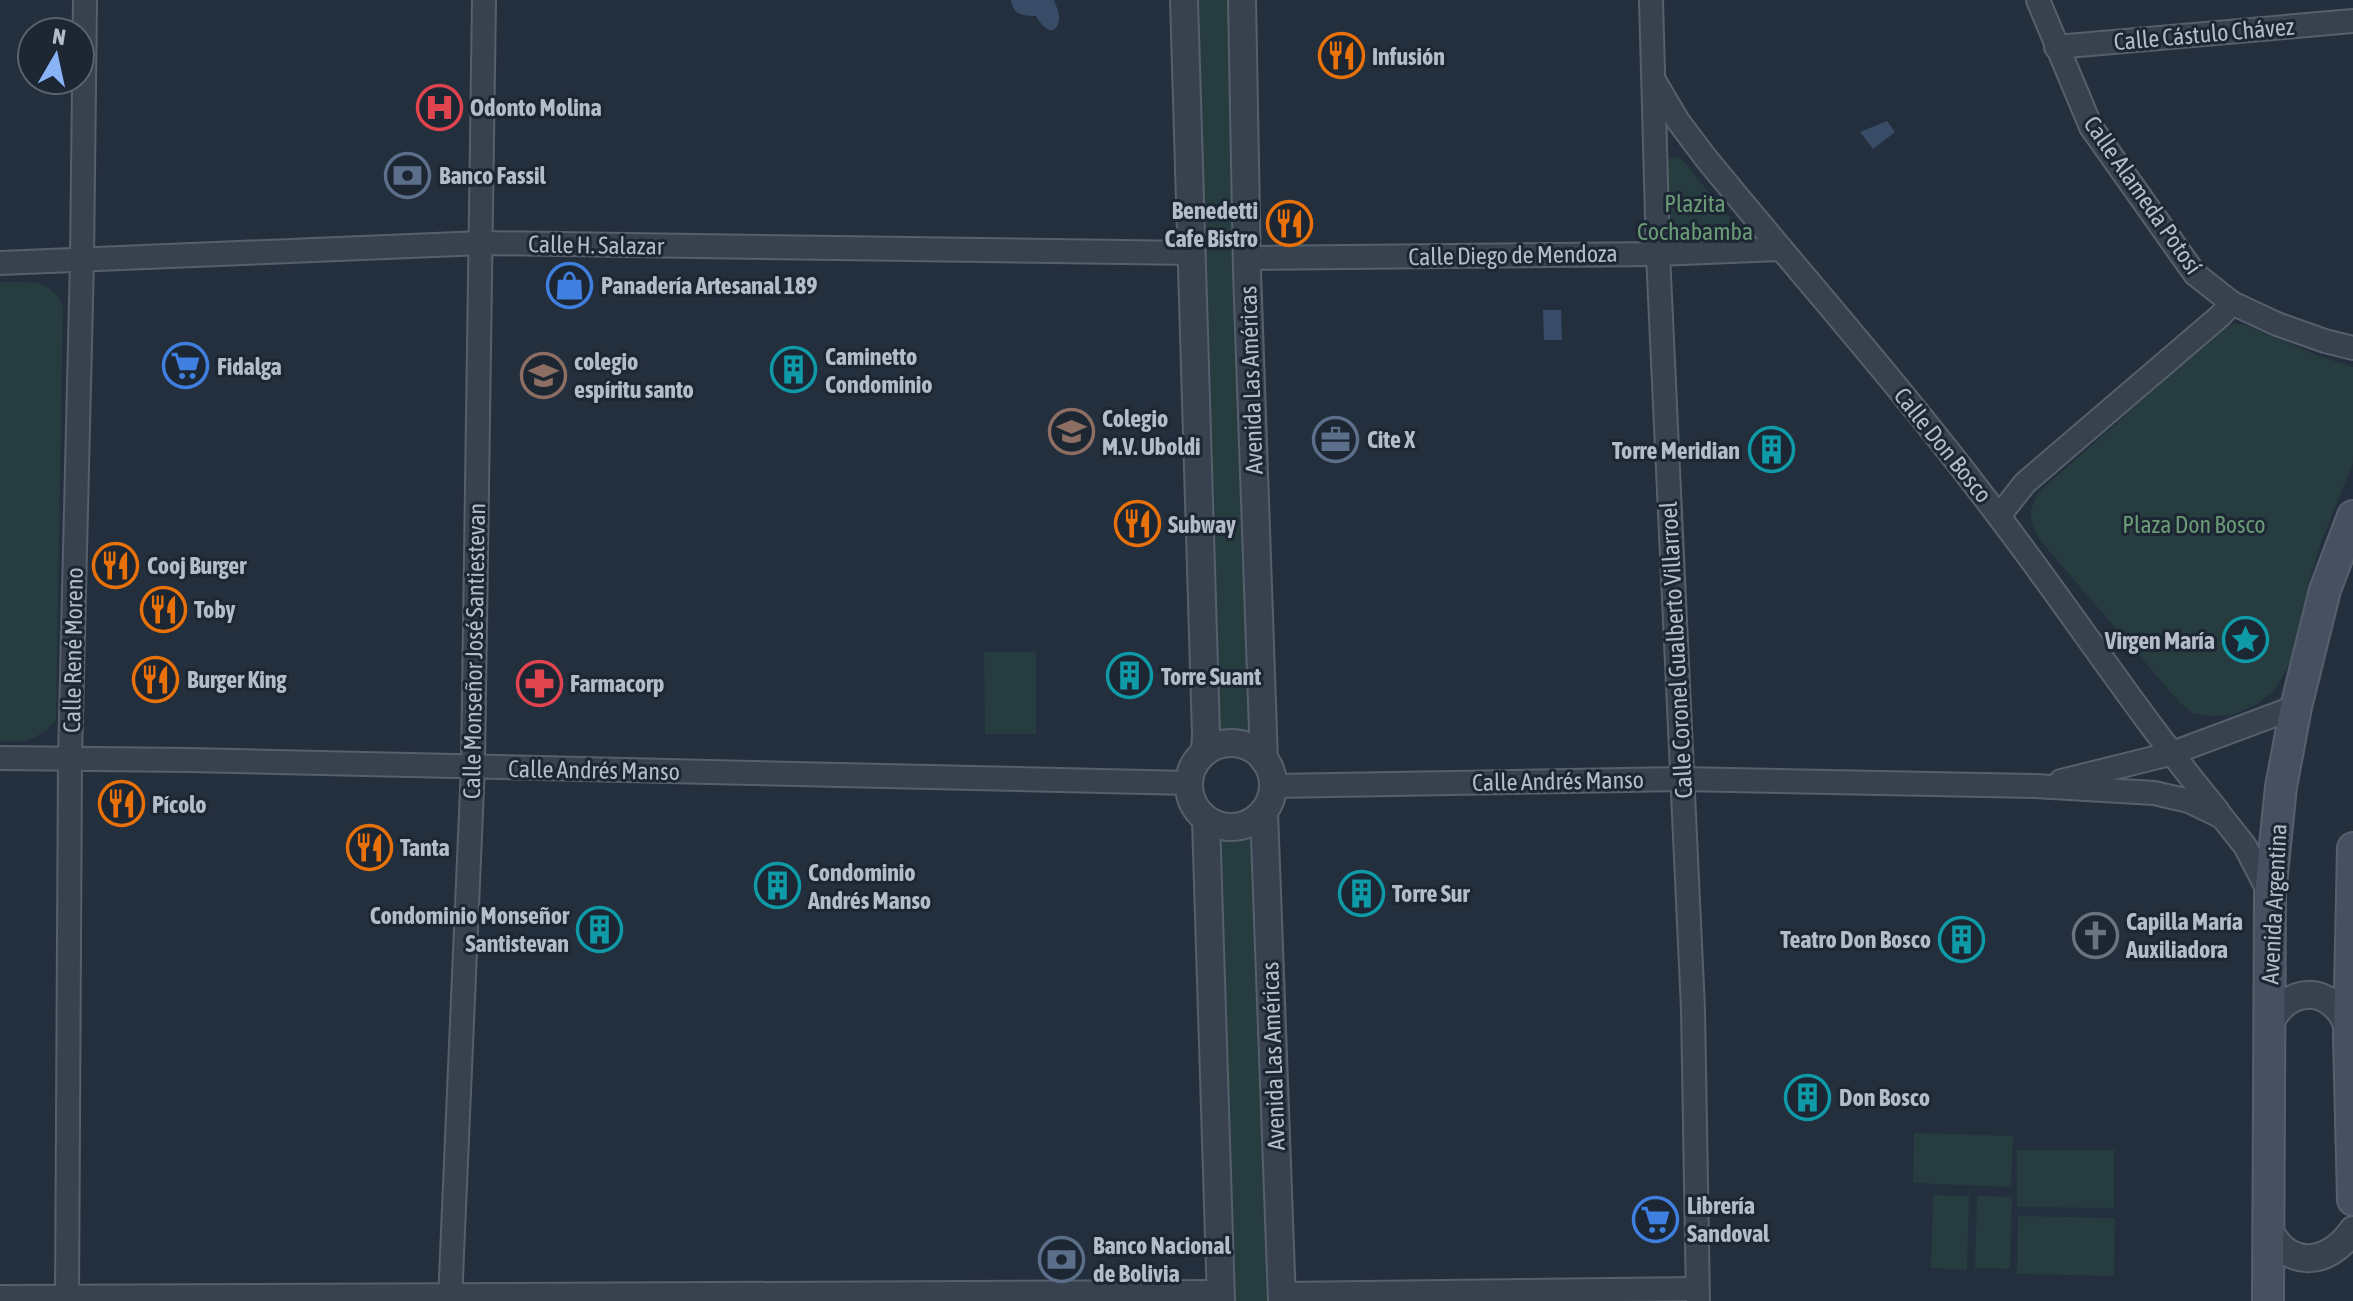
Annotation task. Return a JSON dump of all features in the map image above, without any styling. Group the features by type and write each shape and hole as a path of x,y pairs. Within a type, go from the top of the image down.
{"main road":[{"name":"Avenida Argentina","path":"2268,1301 2270,894 2281,787 2296,707 2325,590 2353,516"},
{"path":"2353,848 2353,1200"}],"street":[{"name":"Calle René Moreno","path":"67,1299 70,759 85,0"},
{"name":"Calle Monseñor José Santiestevan","path":"450,1299 473,766 484,0"},
{"path":"1184,0 1205,752"},
{"name":"Avenida Las Américas","path":"1242,0 1247,258 1264,760"},
{"name":"Calle Coronel Gualberto Villarroel","path":"1651,0 1658,254 1693,1009 1698,1295"},
{"name":"Calle Alameda Potosí","path":"2038,0 2091,127 2195,274 2232,303 2277,324 2353,348"},
{"name":"Calle Cástulo Chávez","path":"2056,47 2353,21"},
{"name":"Calle Don Bosco","path":"1654,81 1687,133 1779,249 1936,434 1999,516 2170,754 2222,817"},
{"name":"Calle H. Salazar","path":"0,263 482,243 1193,253"},
{"name":"Calle Diego de Mendoza","path":"1247,258 1658,254 1779,249"},
{"path":"1999,516 2025,483 2232,303"},
{"name":"Calle Andrés Manso","path":"2035,786 2170,754 2296,707"},
{"path":"1223,743 1235,743 1256,751 1264,760 1273,786 1264,811 1252,822 1236,828 1218,826 1206,820 1196,809 1190,797 1189,783 1191,771 1205,752 1223,743"},
{"name":"Calle Andrés Manso","path":"0,758 1189,783"},
{"name":"Calle Andrés Manso","path":"1273,786 1681,779 2035,786 2154,793 2189,801 2222,817 2245,846 2270,894"},
{"name":"Avenida Las Américas","path":"1264,811 1282,1297"},
{"path":"0,1297 1221,1297 1206,820"},
{"path":"2268,1033 2277,1010 2286,1001 2310,995 2325,999 2338,1008 2346,1021 2351,1040"},
{"path":"2268,1228 2275,1242 2286,1252 2301,1258 2332,1253 2353,1230"},
{"path":"1282,1297 1698,1295"}],"green space":[{"path":"1191,0 1235,0 1258,734 1229,733 1214,737"},
{"name":"Plazita Cochabamba","path":"1677,157 1738,228 1732,241 1685,242 1672,233 1666,162"},
{"path":"0,282 38,283 52,290 63,307 56,721 31,739 18,741 0,741"},
{"name":"Plaza Don Bosco","path":"2232,324 2243,324 2353,367 2353,463 2321,542 2308,585 2296,647 2287,669 2274,691 2257,704 2232,715 2209,716 2193,713 2180,703 2044,545 2033,526 2031,514 2038,493 2213,337"},
{"path":"984,652 1036,652 1036,734 985,734"},
{"path":"1214,831 1236,835 1259,832 1273,1301 1229,1301"},
{"path":"1914,1133 2013,1136 2011,1187 1913,1183"},
{"path":"2017,1150 2114,1150 2114,1208 2017,1207"},
{"path":"1933,1195 1969,1196 1967,1270 1931,1268"},
{"path":"1977,1196 2012,1197 2010,1269 1975,1268"},
{"path":"2018,1216 2115,1218 2114,1276 2017,1274"}],"water":[{"path":"1011,0 1054,0 1059,15 1057,26 1051,30 1041,24 1036,16 1019,14"},
{"path":"1887,121 1895,132 1873,149 1860,132"},
{"path":"1543,310 1561,310 1562,340 1544,340"}],"place":[{"name":"Infusión","path":"1341,56"},
{"name":"Odonto Molina","path":"439,107"},
{"name":"Banco Fassil","path":"408,175"},
{"name":"Benedetti Cafe Bistro","path":"1289,224"},
{"name":"Panadería Artesanal 189","path":"570,285"},
{"name":"Fidalga","path":"186,366"},
{"name":"Caminetto Condominio","path":"794,370"},
{"name":"colegio espíritu santo","path":"543,375"},
{"name":"Colegio M.V. Uboldi","path":"1071,432"},
{"name":"Cite X","path":"1336,439"},
{"name":"Torre Meridian","path":"1771,450"},
{"name":"Subway","path":"1137,524"},
{"name":"Cooj Burger","path":"116,565"},
{"name":"Toby","path":"163,609"},
{"name":"Virgen María","path":"2246,640"},
{"name":"Torre Suant","path":"1130,676"},
{"name":"Burger King","path":"156,679"},
{"name":"Farmacorp","path":"539,683"},
{"name":"Pícolo","path":"121,804"},
{"name":"Tanta","path":"369,847"},
{"name":"Condominio Andrés Manso","path":"777,886"},
{"name":"Torre Sur","path":"1361,893"},
{"name":"Condominio Monseñor Santistevan","path":"600,929"},
{"name":"Capilla María Auxiliadora","path":"2095,935"},
{"name":"Teatro Don Bosco","path":"1962,939"},
{"name":"Don Bosco","path":"1808,1097"},
{"name":"Librería Sandoval","path":"1656,1219"},
{"name":"Banco Nacional de Bolivia","path":"1062,1259"}]}
